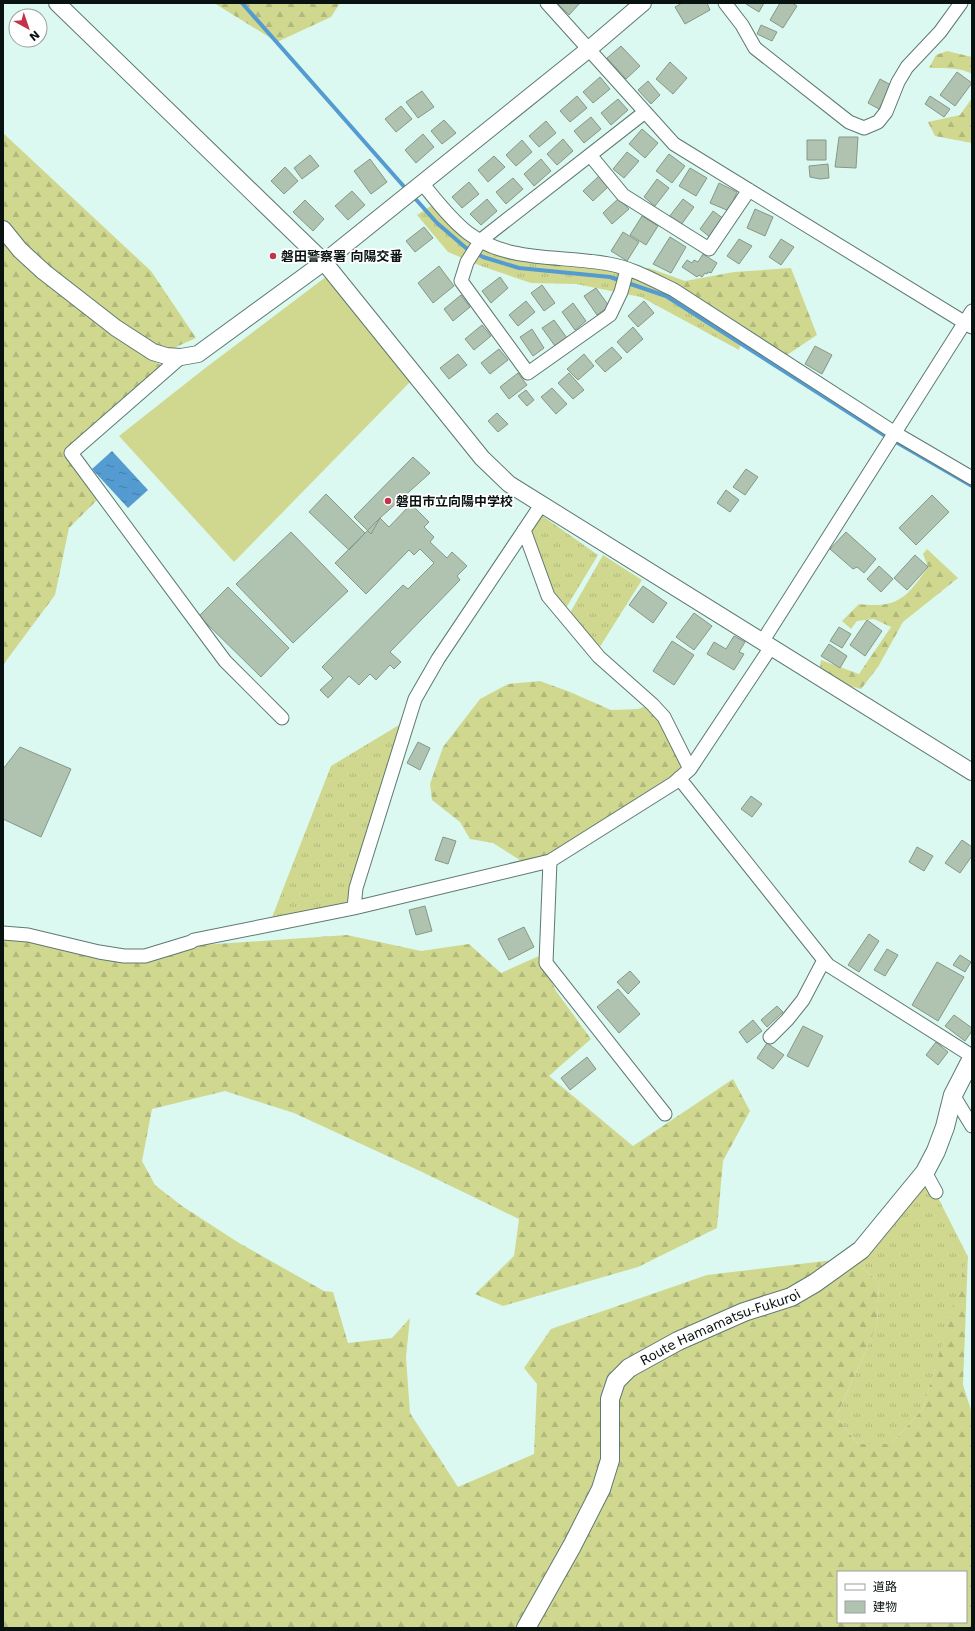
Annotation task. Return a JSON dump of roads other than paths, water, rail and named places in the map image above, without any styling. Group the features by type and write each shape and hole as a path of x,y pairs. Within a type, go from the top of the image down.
{"main road":[{"name":"Route Hamamatsu-Fukuroi","path":"526,1628 572,1546 601,1489 610,1460 610,1400 616,1381 634,1365 678,1341 744,1312 791,1297 816,1283 861,1250 925,1172 936,1151 945,1127 953,1095 972,1057"}],"street":[{"path":"57,3 324,262 482,458 509,484 972,772"},
{"path":"547,3 674,144 968,325"},
{"path":"3,229 20,250 44,272 116,328 153,352 166,356 181,357 198,354 324,262 589,49 643,3"},
{"path":"725,3 742,25 755,48 849,122 864,128 878,122 886,112 898,82 907,67 940,32 960,3"},
{"path":"627,270 621,292 610,315 528,373 461,281 467,262 481,240 645,112"},
{"path":"590,155 623,194 709,249 749,190"},
{"path":"422,184 449,215 468,233 488,244 519,255 609,264 641,274 674,290 895,433 972,478"},
{"path":"3,933 28,935 99,952 124,956 145,956 194,940 354,908 550,861 674,783 690,769 895,433 968,325 972,311"},
{"path":"181,357 70,453 225,661 282,718"},
{"path":"354,908 356,888 415,699 438,660 541,505"},
{"path":"524,530 548,596 599,657 652,704 664,717 690,769"},
{"path":"679,778 824,960 833,968 972,1057"},
{"path":"550,861 546,963 664,1114"},
{"path":"770,1037 787,1020 803,1000 824,960"},
{"path":"953,1095 972,1126"},
{"path":"925,1172 936,1192"}],"water":[{"path":"112,451 148,490 128,508 92,469"}],"waterway":[{"path":"242,3 407,190"},
{"path":"412,195 437,223 466,248 483,257 519,268 610,277 666,296 884,435 972,486"}],"place":[{"name":"磐田警察署 向陽交番","path":"273,256"},
{"name":"磐田市立向陽中学校","path":"388,501"}]}
